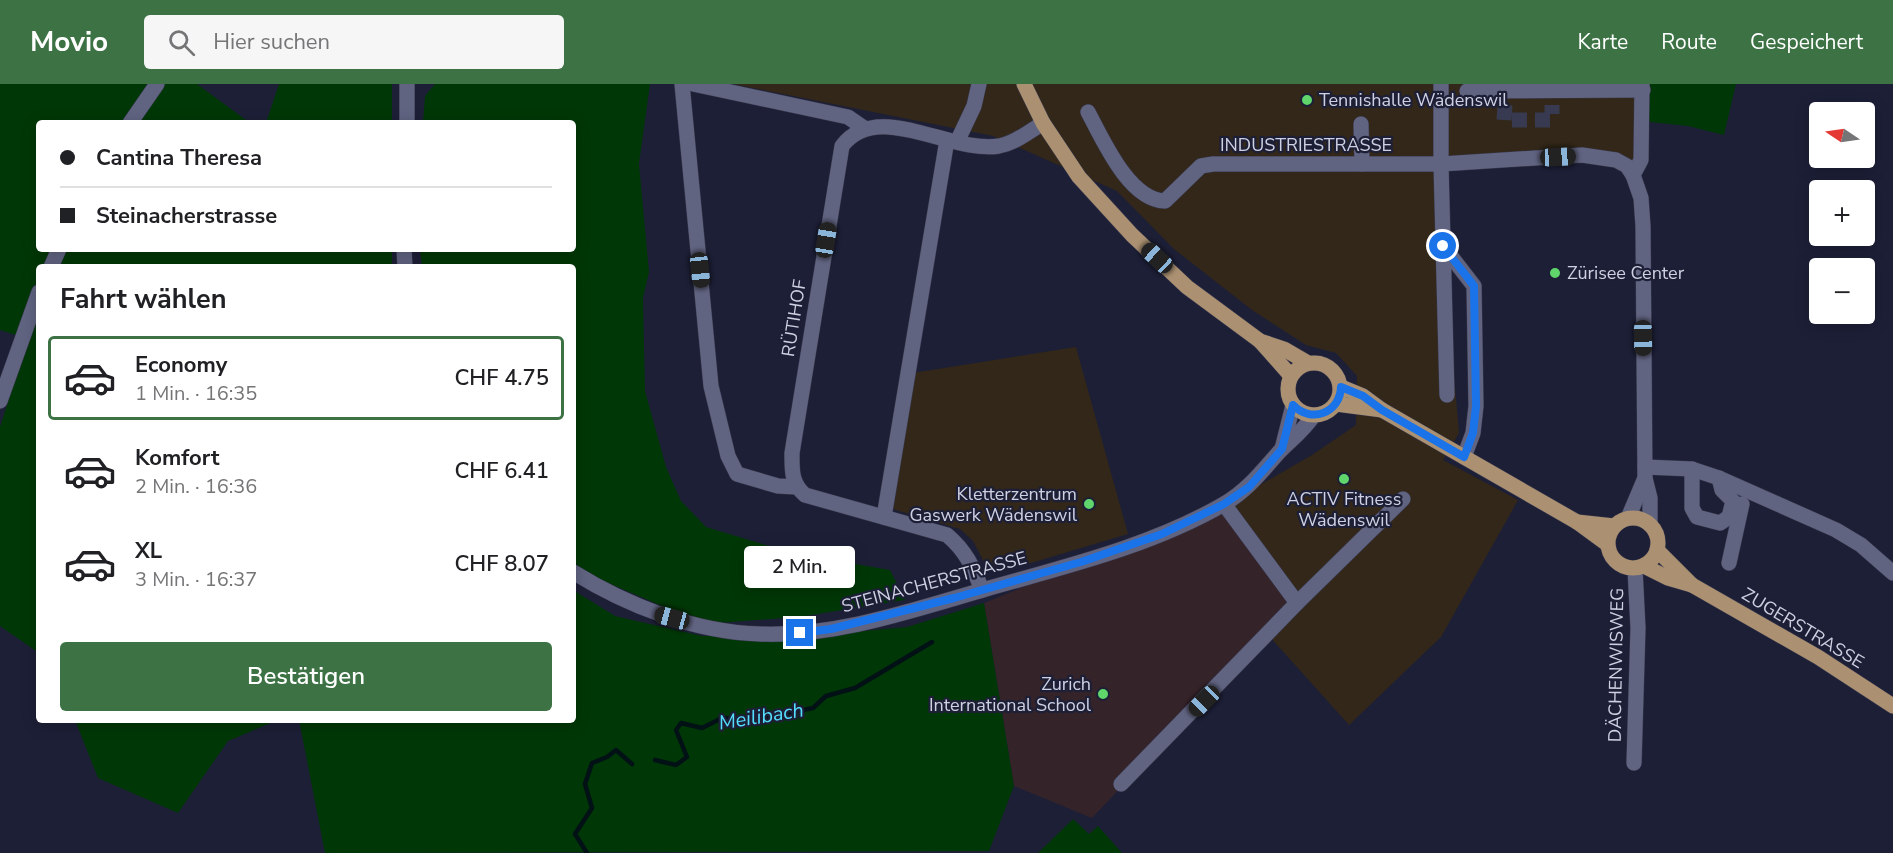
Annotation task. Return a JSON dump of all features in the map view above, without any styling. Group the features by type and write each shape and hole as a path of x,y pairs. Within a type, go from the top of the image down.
{"main road":[{"path":"1024,84 1043,123 1079,177 1125,228 1187,287 1260,341 1291,376"},
{"path":"1260,341 1284,350 1308,363 1328,366 1338,377 1341,387 1336,404 1326,412 1314,415 1302,412 1293,405 1288,394 1291,376 1298,368 1308,363"},
{"path":"1341,387 1363,396 1382,410 1577,522 1607,544"},
{"path":"1336,404 1382,410"},
{"path":"1577,522 1614,526 1628,518 1644,520 1657,537 1657,550 1654,558 1640,567 1619,565 1609,552 1607,544 1614,526"},
{"name":"ZUGERSTRASSE","path":"1657,550 1692,585"},
{"name":"ZUGERSTRASSE","path":"1640,567 1692,585 1818,657 1893,706"}],"street":[{"path":"132,120 158,84"},
{"path":"407,84 407,120"},
{"path":"682,84 711,386 728,456 737,474 778,486 796,487 805,495 947,536 971,561 982,590"},
{"path":"693,84 848,117 864,128 881,125 980,147 1008,144 1043,123"},
{"path":"884,517 952,141 974,106 979,84"},
{"path":"1441,84 1447,394"},
{"path":"1467,91 1505,98 1552,97 1643,87 1641,160 1633,175 1641,198 1644,472 1650,498 1650,525"},
{"name":"INDUSTRIESTRASSE","path":"1088,112 1126,176 1153,200 1165,201 1201,166 1213,164 1441,164 1600,156 1616,160 1627,166 1633,175"},
{"path":"1361,124 1362,164"},
{"name":"RÜTIHOF","path":"796,487 792,473 792,453 842,146 850,136 864,128"},
{"path":"1443,246 1474,286 1476,406 1473,433 1464,457"},
{"path":"0,401 36,300"},
{"name":"STEINACHERSTRASSE","path":"1282,449 1293,405"},
{"name":"STEINACHERSTRASSE","path":"576,573 656,613 723,630 759,634 800,633 831,629 1081,562 1162,534 1224,504 1249,487 1282,449 1298,436 1314,415"},
{"path":"1644,472 1692,469 1719,478 1836,530 1861,545 1893,573"},
{"path":"1692,469 1692,508 1697,517 1720,523 1729,517 1733,501 1722,490 1719,478"},
{"path":"1628,518 1644,472"},
{"path":"1729,562 1744,489"},
{"path":"1121,784 1297,603 1403,499"},
{"path":"1224,504 1297,603"},
{"name":"DÄCHENWISWEG","path":"1634,763 1640,567"}],"shaded area":[{"path":"733,84 1642,84 1633,175 1616,160 1441,164 1443,246 1459,433 1443,460 1518,500 1441,637 1349,725 1270,637 1227,504 1312,455 1356,425 1357,376 1336,353 1306,345 1252,310 1174,249 1117,191 993,136"},
{"path":"1076,347 1128,534 998,571 984,562 973,541 960,529 879,505 900,375"},
{"name":"Zurich International School","path":"1223,506 1296,603 1092,818 1014,786 984,603"}],"green space":[{"path":"0,84 197,84 246,120 36,120 36,252 392,252 392,264 36,264 36,651 0,626 0,427 28,339 0,330"},
{"path":"279,84 392,84 392,120 267,120"},
{"path":"435,84 650,84 639,164 649,272 643,298 645,391 666,467 681,501 706,527 792,553 890,570 905,600 799,617 704,624 585,573 576,564 576,264 422,264 420,252 576,252 576,120 423,120 425,96"},
{"path":"1642,84 1736,84 1724,135 1688,126 1650,122 1643,112"},
{"path":"576,592 615,616 702,636 800,637 907,627 984,603 1014,786 989,851 325,853 300,723 576,723"},
{"path":"76,723 271,723 228,741 178,813 98,778"},
{"path":"1073,819 1089,834 1098,826 1122,853 1038,853"}],"waterway":[{"name":"Meilibach","path":"655,760 676,765 687,757 676,730 681,723 702,728 722,718 758,719 813,708 826,696 855,688 932,642"},
{"name":"Meilibach","path":"587,853 575,834 592,808 585,784 592,763 607,757 616,750 632,764"}],"tunnel":[{"path":"1505,105 1504,120 1552,120 1552,105"}],"place":[{"name":"Tennishalle Wädenswil","path":"1307,100"},
{"name":"Zürisee Center","path":"1555,273"},
{"name":"ACTIV Fitness Wädenswil","path":"1344,479"},
{"name":"Kletterzentrum Gaswerk Wädenswil","path":"1089,504"},
{"name":"Zurich International School","path":"1103,694"}],"route":[{"path":"800,633 831,629 954,598 1081,562 1162,534 1224,504 1249,487 1282,449 1293,405 1302,412 1320,415 1336,404 1341,387 1363,396 1382,410 1464,457 1473,433 1476,406 1474,286 1443,246"}]}
